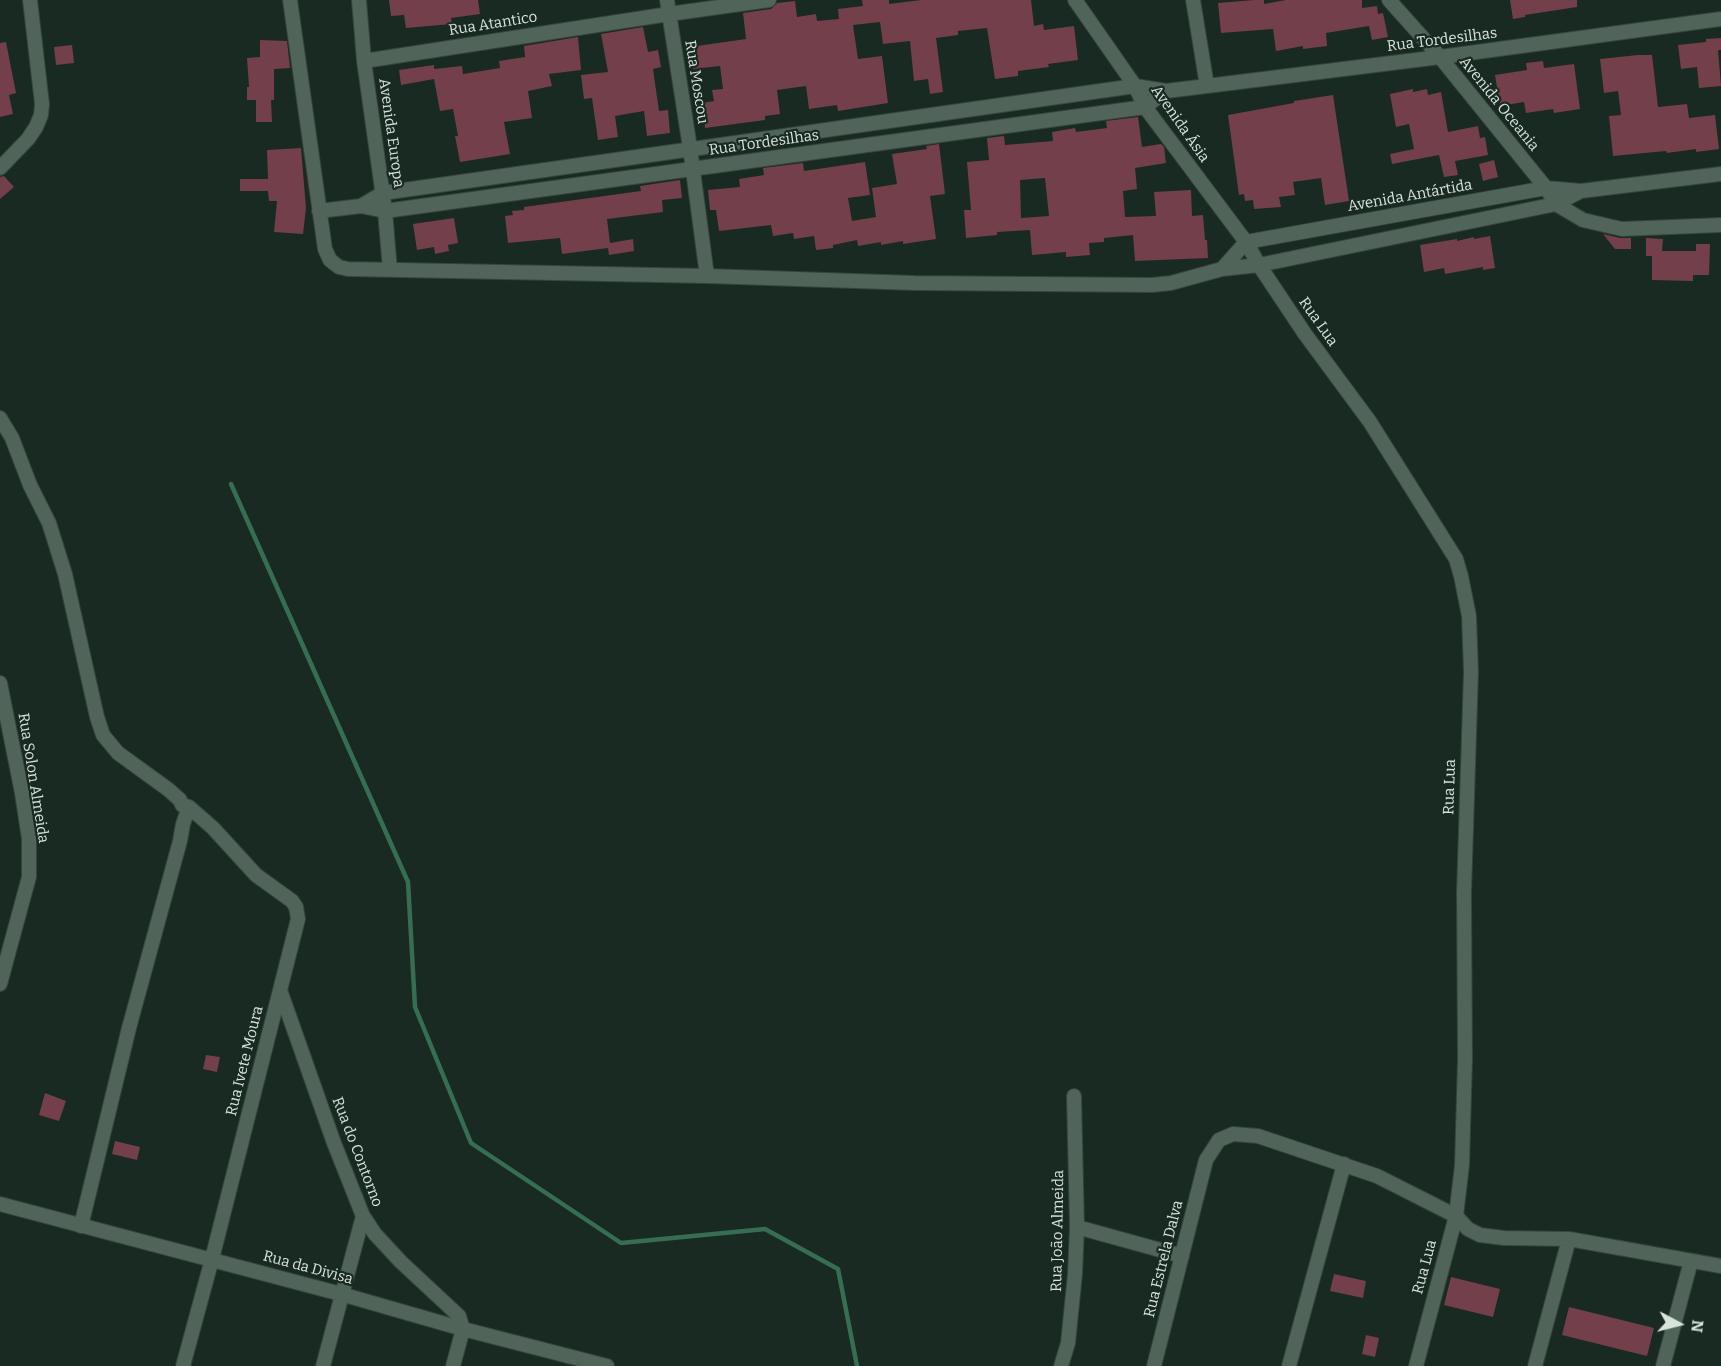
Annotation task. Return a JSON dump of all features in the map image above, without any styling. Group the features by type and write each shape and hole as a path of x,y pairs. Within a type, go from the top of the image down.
{"street":[{"path":"0,168 28,140 41,115 42,104 30,0"},
{"path":"290,0 319,211"},
{"name":"Avenida Europa","path":"359,0 364,60 385,211 390,270"},
{"name":"Rua Atantico","path":"364,60 668,7 769,0"},
{"name":"Avenida Ásia","path":"1076,0 1135,86 1144,107 1246,242 1259,265"},
{"path":"1193,0 1207,86"},
{"name":"Avenida Oceania","path":"1389,0 1440,57 1556,204"},
{"name":"Rua Moscou","path":"668,7 707,276"},
{"name":"Rua Tordesilhas","path":"361,206 382,193 1135,86 1166,91 1721,19"},
{"name":"Rua Tordesilhas","path":"319,211 361,206 385,211 1144,107 1166,91"},
{"name":"Avenida Antártida","path":"1246,242 1545,188 1581,191 1721,174"},
{"name":"Avenida Antártida","path":"319,211 325,249 330,260 339,267 348,269 707,276 915,283 1152,285 1187,280 1222,269 1259,265 1556,204 1581,191"},
{"path":"1556,204 1583,220 1613,227 1721,225"},
{"path":"1222,269 1246,242"},
{"name":"Rua Lua","path":"1259,265 1305,334 1370,422 1456,559 1469,616 1471,672 1464,882 1465,1070 1462,1165 1456,1216 1416,1366"},
{"path":"0,418 15,445 26,476 49,523 59,553 103,735 118,753 169,790 182,805 189,807 129,1028 81,1226"},
{"name":"Rua Solon Almeida","path":"0,682 29,839 29,877 4,945 0,984"},
{"name":"Rua Ivete Moura","path":"183,1366 298,919 296,907 292,901 256,875 213,828 189,807"},
{"name":"Rua do Contorno","path":"280,990 334,1143 363,1216 375,1234 401,1263 459,1316 463,1329"},
{"name":"Rua João Almeida","path":"1061,1366 1068,1343 1073,1306 1077,1227 1074,1096"},
{"name":"Rua Estrela Dalva","path":"1154,1366 1206,1160 1219,1140 1233,1134 1258,1136 1344,1164"},
{"path":"1289,1366 1344,1164 1377,1176 1456,1216 1468,1229 1480,1235 1504,1238 1569,1239 1721,1266"},
{"name":"Rua da Divisa","path":"0,1204 341,1294 580,1363 607,1366"},
{"path":"323,1366 363,1216"},
{"path":"1077,1227 1182,1256"},
{"path":"1535,1366 1569,1239"},
{"path":"1664,1366 1691,1261"},
{"path":"453,1366 463,1329"}],"building":[{"path":"389,0 478,0 480,14 451,18 452,24 406,28 404,15 391,16"},
{"path":"862,0 889,0 889,4 921,0 1031,0 1034,26 1043,24 1044,30 1074,26 1078,60 1048,64 1049,67 1018,71 1018,76 995,79 987,28 958,31 958,35 936,38 943,92 930,94 928,79 914,81 910,41 883,44 880,22 853,25 858,59 882,56 888,103 838,111 837,105 809,109 806,86 777,90 780,114 765,116 765,120 705,128 702,103 714,101 712,90 723,89 720,66 693,69 690,47 746,39 743,13 771,9 777,3 795,1 797,17 816,14 817,21 839,19 838,9 863,6"},
{"path":"1264,0 1264,4 1286,0 1362,0 1362,8 1377,6 1378,14 1383,13 1388,37 1372,40 1369,26 1326,33 1327,46 1303,49 1303,46 1276,51 1273,29 1221,33 1218,3"},
{"path":"1510,0 1577,0 1577,7 1513,19"},
{"path":"643,27 648,52 658,50 661,67 653,69 659,111 668,110 670,133 647,136 644,111 615,116 618,137 598,140 592,98 584,99 581,75 608,72 601,34"},
{"path":"578,37 581,70 549,74 552,86 528,91 532,118 504,122 510,154 460,162 453,109 440,111 434,79 401,85 399,70 434,65 434,69 462,66 463,74 500,68 499,61 525,57 524,46"},
{"path":"1721,38 1721,50 1718,50 1721,86 1699,88 1697,67 1681,69 1678,45"},
{"path":"260,40 287,41 290,68 274,69 274,100 271,100 272,122 256,122 256,100 247,100 247,87 249,87 247,58 260,57"},
{"path":"6,42 16,93 9,95 13,114 0,117 0,43"},
{"path":"72,45 74,63 56,65 54,47"},
{"path":"1652,55 1658,107 1687,104 1689,118 1715,115 1719,149 1613,156 1609,116 1621,115 1618,91 1604,93 1600,59"},
{"path":"1543,61 1544,68 1574,64 1580,109 1554,113 1553,109 1526,113 1524,102 1500,106 1495,75 1527,70 1526,63"},
{"path":"1413,89 1413,92 1427,89 1428,95 1441,92 1448,132 1478,126 1480,138 1485,137 1488,155 1455,161 1458,175 1444,177 1439,155 1392,164 1390,154 1414,149 1409,124 1396,127 1390,94"},
{"path":"1333,95 1349,201 1325,205 1321,178 1293,182 1295,195 1279,197 1281,207 1254,209 1253,200 1245,201 1244,194 1239,195 1228,115"},
{"path":"1138,117 1142,147 1161,144 1164,147 1166,163 1135,168 1137,189 1123,191 1125,217 1156,216 1154,192 1191,190 1192,216 1203,215 1208,258 1135,261 1133,235 1104,238 1104,242 1089,243 1090,255 1066,257 1066,252 1032,255 1030,230 997,232 997,235 966,238 964,210 971,210 967,162 989,160 987,138 1004,136 1005,145 1053,141 1052,132 1075,128 1076,132 1107,128 1106,121","holes":["1045,178 1049,216 1021,218 1020,180"]},
{"path":"939,144 945,194 930,196 936,239 903,244 903,241 858,246 857,240 833,245 833,248 816,250 814,236 794,239 793,233 773,236 771,225 719,231 716,210 710,210 708,190 740,187 739,179 764,175 763,168 803,163 804,171 865,162 870,195 848,198 852,221 876,217 872,188 897,184 892,154 927,149 926,146"},
{"path":"301,148 306,208 303,234 274,232 277,201 269,201 268,191 240,191 240,179 268,179 267,150"},
{"path":"1494,160 1498,177 1483,181 1479,164"},
{"path":"4,176 14,187 0,199 0,177"},
{"path":"680,180 682,198 662,200 663,212 607,219 610,243 633,239 634,251 609,255 608,248 562,254 560,238 508,243 505,216 513,215 512,211 524,210 524,207 641,191 640,186"},
{"path":"454,218 458,243 448,245 449,251 435,254 434,247 417,250 413,224"},
{"path":"1603,234 1631,238 1631,249 1615,249"},
{"path":"1490,236 1495,268 1483,270 1483,267 1445,274 1444,268 1424,272 1420,245"},
{"path":"1646,238 1663,239 1662,251 1696,251 1696,244 1710,244 1709,275 1693,275 1693,281 1652,280 1652,256 1646,256"},
{"path":"206,1055 220,1057 217,1072 203,1069"},
{"path":"45,1093 66,1101 59,1121 39,1115"},
{"path":"115,1141 140,1147 137,1160 112,1154"},
{"path":"1334,1274 1366,1281 1363,1298 1330,1291"},
{"path":"1451,1277 1500,1289 1493,1317 1444,1305"},
{"path":"1569,1307 1654,1328 1647,1356 1562,1335"},
{"path":"1366,1335 1379,1338 1375,1357 1362,1354"}],"waterway":[{"path":"231,484 408,882 415,1007 471,1143 621,1243 765,1229 838,1269 857,1366"}]}
